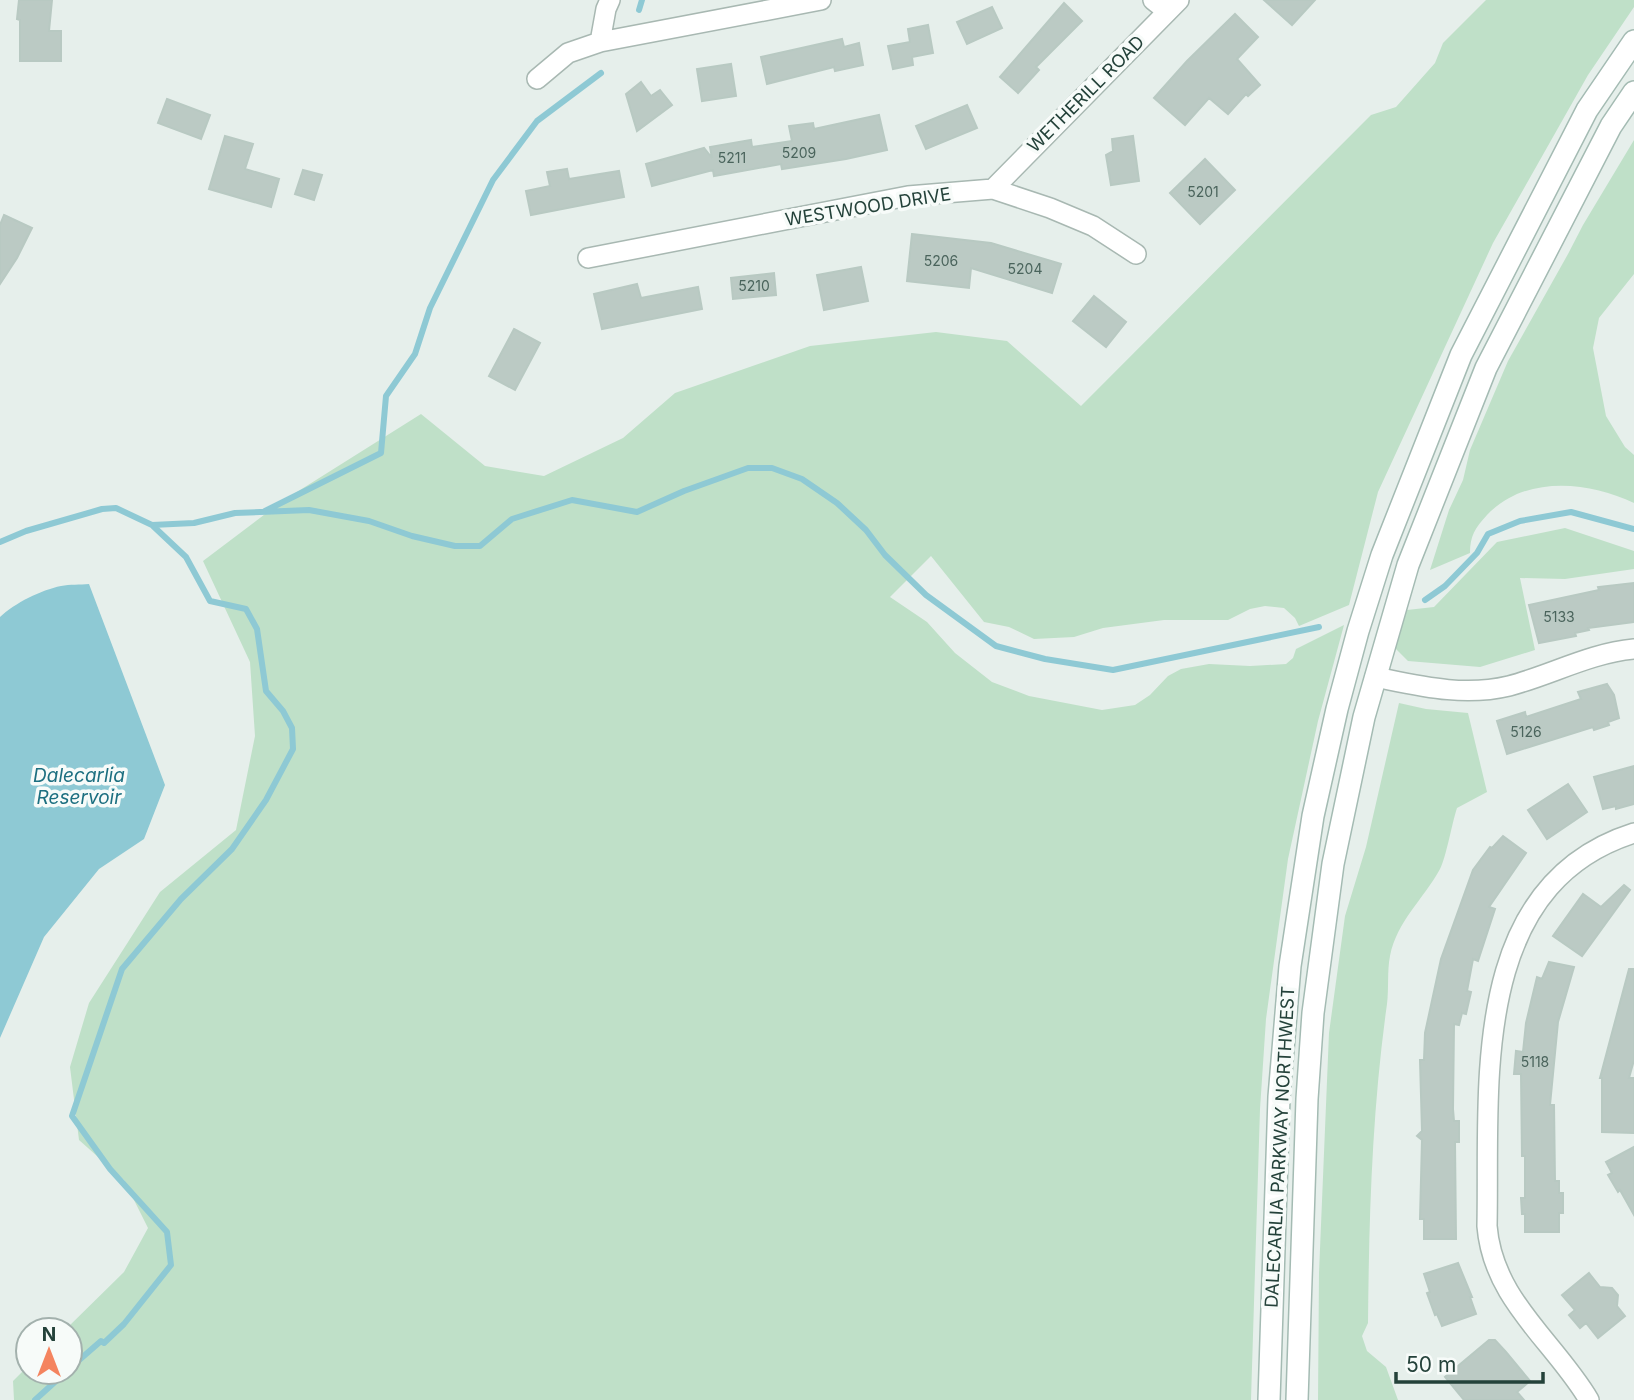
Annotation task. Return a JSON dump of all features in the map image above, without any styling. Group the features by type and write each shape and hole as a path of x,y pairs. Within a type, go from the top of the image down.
{"main road":[{"name":"DALECARLIA PARKWAY NORTHWEST","path":"1269,1400 1279,1097 1290,966 1313,816 1337,709 1382,555 1461,355 1587,110 1634,41"},
{"name":"DALECARLIA PARKWAY NORTHWEST","path":"1297,1400 1307,1098 1313,1013 1324,923 1341,822 1375,677 1408,565 1486,368 1612,126 1634,93"}],"street":[{"path":"600,42 610,0"},
{"path":"537,79 568,53 600,42 821,0"},
{"name":"WETHERILL ROAD","path":"993,188 1167,4"},
{"name":"WESTWOOD DRIVE","path":"588,258 908,196 993,188 1093,226 1136,254"},
{"path":"1375,677 1437,690 1479,691 1511,686 1585,659 1634,649"},
{"path":"1589,1400 1563,1361 1517,1307 1497,1272 1491,1253 1487,1226 1490,1046 1507,969 1533,908 1554,881 1578,860 1611,841 1634,833"}],"green space":[{"path":"1486,0 1634,0 1634,7 1588,75 1493,243 1378,492 1349,605 1299,626 1284,608 1265,606 1250,609 1228,620 1164,620 1103,628 1074,637 1034,639 1009,627 984,622 931,556 890,597 927,622 955,653 992,682 1029,696 1102,710 1135,705 1150,695 1168,676 1181,669 1209,664 1286,664 1293,658 1296,649 1344,625 1318,721 1288,859 1266,1019 1260,1109 1251,1400 14,1400 13,1381 14,1380 14,1386 84,1386 84,1316 79,1316 124,1272 148,1228 124,1180 79,1140 70,1067 89,1003 160,892 236,830 255,736 250,662 203,561 281,502 421,414 485,466 544,476 623,438 675,393 810,346 936,332 1007,341 1081,406 1371,115 1396,107 1435,63 1443,43"},
{"path":"1634,140 1634,274 1599,318 1593,348 1606,416 1625,447 1634,455 1634,503 1597,490 1577,487 1538,488 1520,493 1502,502 1476,528 1470,553 1430,570 1449,510 1463,480 1470,450 1508,361 1583,225"},
{"path":"1565,528 1634,551 1634,569 1565,579 1520,578 1535,650 1480,667 1408,661 1394,647 1407,610 1434,607 1497,542"},
{"path":"1399,703 1468,713 1487,792 1457,808 1440,869 1404,921 1393,943 1389,962 1372,1164 1368,1323 1362,1336 1367,1351 1386,1367 1398,1400 1318,1400 1319,1273 1329,1033 1345,916 1366,847"}],"water":[{"name":"Dalecarlia Reservoir","path":"89,584 165,785 144,839 99,869 44,937 0,1038 0,617 21,602 45,591 64,585"}],"building":[{"path":"19,0 52,0 49,31 61,31 61,61 20,61 20,20 17,19"},
{"path":"1264,0 1315,0 1292,25"},
{"path":"1064,3 1082,21 1036,67 1039,70 1018,93 1000,77"},
{"path":"992,7 1002,28 967,44 957,22"},
{"path":"1235,14 1258,37 1237,59 1260,85 1248,96 1246,94 1228,114 1209,98 1185,125 1154,98"},
{"path":"928,25 933,53 912,57 913,65 893,69 888,46 910,42 908,29"},
{"path":"842,39 844,47 859,43 863,65 835,71 834,67 767,84 761,57"},
{"path":"731,64 736,96 702,101 697,69"},
{"path":"641,82 651,96 660,90 672,105 637,131 626,94"},
{"path":"167,99 210,115 201,139 158,123"},
{"path":"967,105 977,128 926,149 916,126"},
{"path":"879,115 887,150 846,159 782,169 781,164 714,176 713,170 652,186 646,164 704,148 712,158 710,147 751,140 752,147 792,141 789,126 813,123 814,129"},
{"path":"225,136 253,144 245,169 279,179 271,207 209,189"},
{"path":"1133,136 1139,181 1111,185 1106,155 1113,151 1112,139"},
{"path":"1205,159 1235,190 1200,224 1170,193"},
{"path":"567,169 569,179 619,171 624,197 531,215 526,191 550,186 547,172"},
{"path":"303,170 322,175 314,200 295,194"},
{"path":"4,215 32,228 0,284 0,225"},
{"path":"912,234 991,243 1061,264 1052,293 971,268 969,288 907,281"},
{"path":"861,267 868,301 824,310 817,275"},
{"path":"774,273 776,295 733,299 731,278"},
{"path":"637,284 641,298 698,287 702,309 602,329 594,294"},
{"path":"1094,296 1126,322 1106,347 1073,321"},
{"path":"514,329 540,343 515,390 489,376"},
{"path":"1634,583 1634,622 1588,628 1589,630 1575,633 1576,636 1539,643 1529,605 1599,590 1598,587"},
{"path":"1607,684 1614,695 1619,718 1608,722 1609,725 1594,730 1593,727 1507,754 1497,721 1525,712 1526,717 1581,699 1578,692"},
{"path":"1634,766 1634,804 1603,809 1594,777"},
{"path":"1568,784 1587,812 1547,839 1528,810"},
{"path":"1503,836 1526,853 1489,907 1495,909 1478,961 1473,959 1467,991 1471,992 1466,1014 1462,1013 1459,1025 1454,1024 1453,1109 1454,1121 1459,1121 1459,1142 1455,1142 1456,1239 1424,1239 1424,1219 1420,1219 1422,1140 1417,1136 1422,1131 1420,1060 1424,1060 1425,1033 1441,959 1473,870 1490,847"},
{"path":"1624,885 1630,890 1582,956 1553,936 1583,894 1601,907"},
{"path":"1549,962 1574,967 1558,1022 1550,1105 1554,1105 1555,1181 1559,1181 1559,1193 1563,1193 1563,1213 1559,1213 1559,1232 1525,1232 1525,1214 1522,1214 1521,1198 1525,1198 1525,1156 1522,1156 1521,1074 1514,1074 1516,1051 1523,1052 1526,1023 1537,977 1542,979"},
{"path":"1629,969 1634,969 1634,1060 1629,1078 1634,1078 1634,1133 1602,1132 1600,1078"},
{"path":"1634,1147 1634,1215 1608,1175 1612,1173 1606,1162"},
{"path":"1458,1263 1476,1314 1442,1326 1427,1293 1430,1292 1424,1274"},
{"path":"1589,1273 1600,1287 1612,1288 1618,1295 1617,1306 1625,1316 1598,1338 1586,1323 1580,1328 1569,1315 1575,1310 1562,1295"},
{"path":"1489,1340 1495,1340 1530,1381 1517,1392 1524,1400 1464,1400 1445,1377"}],"waterway":[{"path":"639,10 642,0"},
{"path":"265,511 381,453 386,396 415,354 430,308 493,180 537,121 601,73"},
{"path":"0,542 26,531 102,509 116,508 152,525 194,523 235,513 309,510 369,521 412,536 455,546 480,546 512,519 572,500 637,512 684,491 748,468 772,468 802,479 837,503 926,595 996,646 1045,659 1113,670 1319,627"},
{"path":"1425,600 1445,586 1477,553 1488,534 1520,521 1571,512 1634,529"},
{"path":"84,1356 101,1341 104,1343 124,1324 171,1265 167,1232 110,1169 72,1116 122,969 181,899 232,849 266,800 293,749 292,728 283,711 266,691 257,629 246,609 210,601 186,557 152,525"},
{"path":"35,1400 50,1386"}]}
